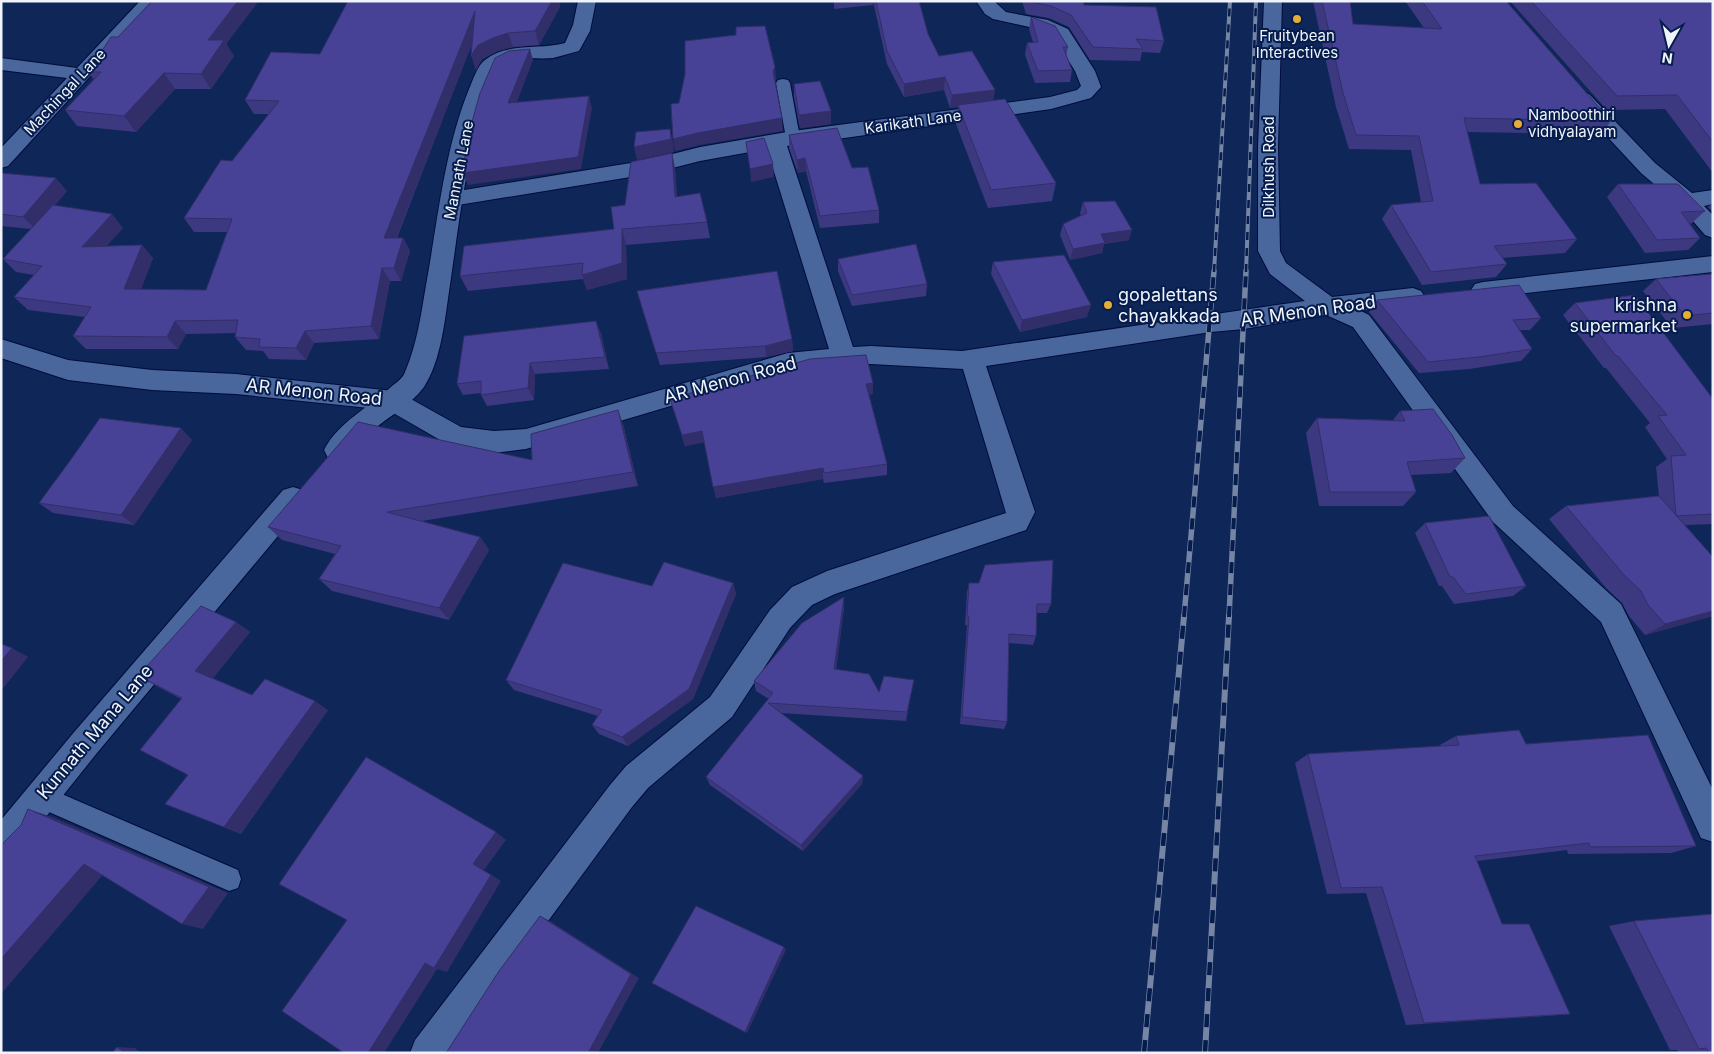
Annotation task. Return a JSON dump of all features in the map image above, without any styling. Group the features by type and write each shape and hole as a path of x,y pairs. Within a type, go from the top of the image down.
{"street":[{"name":"Machingal Lane","path":"1,161 150,1"},
{"name":"Mannath Lane","path":"393,401 414,381 428,345 460,150 473,104 484,76 491,64 505,57 520,53 553,52 572,47 578,39 584,23 587,1"},
{"name":"Karikath Lane","path":"452,199 640,169 700,154 784,140 1051,103 1084,94 1090,87 1089,77 1061,33 1047,25 1002,18 990,11 985,1"},
{"name":"Dilkhush Road","path":"1273,1 1269,100 1269,251 1278,268 1328,306 1361,321 1503,514 1611,612 1713,826"},
{"path":"1,64 81,74"},
{"path":"1572,86 1606,125 1648,168 1688,201 1713,230"},
{"path":"784,140 844,357"},
{"path":"1688,201 1713,197"},
{"path":"1460,292 1713,264"},
{"path":"1615,275 1632,299"},
{"name":"AR Menon Road","path":"1,348 20,356 68,370 152,380 236,384 393,401 456,437 502,441 526,439 788,362 871,355 920,359 972,359 1328,306 1431,295"},
{"path":"428,1053 621,796 637,777 721,707 780,619 802,596 827,584 1016,522 1021,512 972,359"},
{"name":"Kunnath Mana Lane","path":"1,846 41,796 315,473 362,424 393,401"}],"lane":[{"path":"783,83 784,140"},
{"path":"41,796 229,879"}],"building":[{"path":"152,1 238,1 208,40 224,40 201,74 164,73 124,116 65,110 101,72 88,72 111,37 118,37"},
{"path":"348,1 552,1 535,31 508,33 493,38 478,45 471,56 475,11 384,238 403,238 394,268 382,268 371,326 305,331 296,348 259,347 260,339 235,337 238,320 175,321 167,337 73,336 91,307 14,297 42,266 3,259 53,205 112,214 82,247 142,245 124,289 206,290 232,219 184,218 221,160 232,161 279,101 245,100 271,52 320,54"},
{"path":"876,1 919,1 928,34 939,56 972,51 995,90 952,95 945,77 904,84 887,51"},
{"path":"1027,1 1083,1 1084,5 1156,7 1164,41 1136,39 1143,49 1093,47 1071,15 1051,6"},
{"path":"1322,1 1350,1 1353,24 1442,29 1422,1 1506,1 1611,121 1464,118 1480,184 1536,183 1577,239 1494,246 1507,264 1431,272 1391,205 1433,201 1419,136 1356,135 1343,93"},
{"path":"1531,1 1713,1 1713,142 1677,95 1617,96"},
{"path":"1031,17 1055,26 1068,47 1063,47 1072,70 1038,71 1027,43 1038,42"},
{"path":"765,26 775,67 773,71 782,118 673,139 671,104 679,103 685,74 685,41 736,35 736,27"},
{"path":"530,49 508,103 589,96 578,157 463,173 467,140 480,93 495,58 509,51"},
{"path":"820,81 831,111 799,115 794,84"},
{"path":"1005,99 1056,183 991,190 958,105"},
{"path":"837,128 852,168 868,167 879,210 820,216 805,158 797,160 789,135"},
{"path":"670,129 671,139 634,147 636,132"},
{"path":"764,138 773,164 750,169 746,142"},
{"path":"672,153 675,197 700,193 707,222 622,229 622,263 582,275 583,263 460,276 464,246 614,229 611,207 625,205 631,162"},
{"path":"1,173 56,178 23,217 1,214"},
{"path":"1618,184 1678,184 1705,211 1681,212 1700,238 1657,240"},
{"path":"1115,201 1132,230 1101,234 1105,243 1073,249 1063,224 1087,213 1083,202"},
{"path":"916,244 927,284 852,295 838,259"},
{"path":"1064,255 1091,305 1022,320 993,262"},
{"path":"777,271 792,339 765,346 656,353 637,291"},
{"path":"1711,274 1713,276 1713,313 1685,316 1656,279"},
{"path":"1519,285 1541,318 1513,320 1532,349 1479,357 1428,362 1377,300"},
{"path":"1635,295 1713,399 1713,514 1676,516 1671,456 1686,455 1658,416 1667,415 1618,356 1616,356 1575,303"},
{"path":"596,321 605,357 530,363 528,388 481,395 481,381 457,384 464,336"},
{"path":"866,355 873,383 866,384 887,464 824,473 823,468 713,487 702,431 682,435 670,399 810,359"},
{"path":"1433,409 1452,435 1465,458 1407,462 1416,492 1330,492 1317,418 1405,421 1400,411"},
{"path":"618,410 633,472 387,512 480,537 439,608 319,579 341,546 268,527 358,422 532,460 531,434"},
{"path":"100,418 181,428 121,515 39,503 72,458"},
{"path":"1659,496 1713,557 1713,611 1665,624 1648,605 1641,591 1624,575 1566,506"},
{"path":"1489,516 1526,586 1466,594 1453,577 1450,577 1425,523"},
{"path":"1053,560 1051,604 1037,604 1036,636 1009,634 1007,722 962,717 969,616 967,616 969,583 979,583 985,565"},
{"path":"664,562 733,583 689,689 622,737 592,725 602,710 506,680 563,563 652,586"},
{"path":"844,597 834,669 869,674 879,692 884,676 914,680 907,712 768,703 863,776 801,845 706,777 773,693 754,681 802,623"},
{"path":"201,606 236,622 195,671 252,695 265,679 315,701 224,827 165,804 188,775 140,750 182,698 138,676"},
{"path":"1,644 12,648 1,661"},
{"path":"1519,730 1526,744 1648,735 1696,846 1590,847 1589,843 1475,856 1502,924 1529,924 1570,1014 1424,1023 1382,887 1341,888 1308,754 1459,745 1456,736"},
{"path":"366,757 496,832 473,864 491,875 434,968 425,963 368,1053 344,1053 282,1011 347,920 279,884"},
{"path":"28,809 209,887 182,924 84,864 1,959 1,845 21,825"},
{"path":"696,906 784,947 745,1032 652,983"},
{"path":"1713,914 1713,1053 1709,1053 1706,1048 1699,1049 1634,921"},
{"path":"540,916 631,974 588,1053 446,1053 499,971"},
{"path":"117,1047 125,1053 112,1053"}],"railway":[{"path":"1214,272 1230,1"},
{"path":"1246,272 1256,1"},
{"path":"1184,617 1214,271"},
{"path":"1229,617 1246,271"},
{"path":"1144,1053 1184,616"},
{"path":"1205,1053 1229,616"}],"place":[{"name":"Fruitybean Interactives","path":"1297,19"},
{"name":"Namboothiri vidhyalayam","path":"1518,124"},
{"name":"gopalettans chayakkada","path":"1108,305"},
{"name":"krishna supermarket","path":"1687,315"}]}
